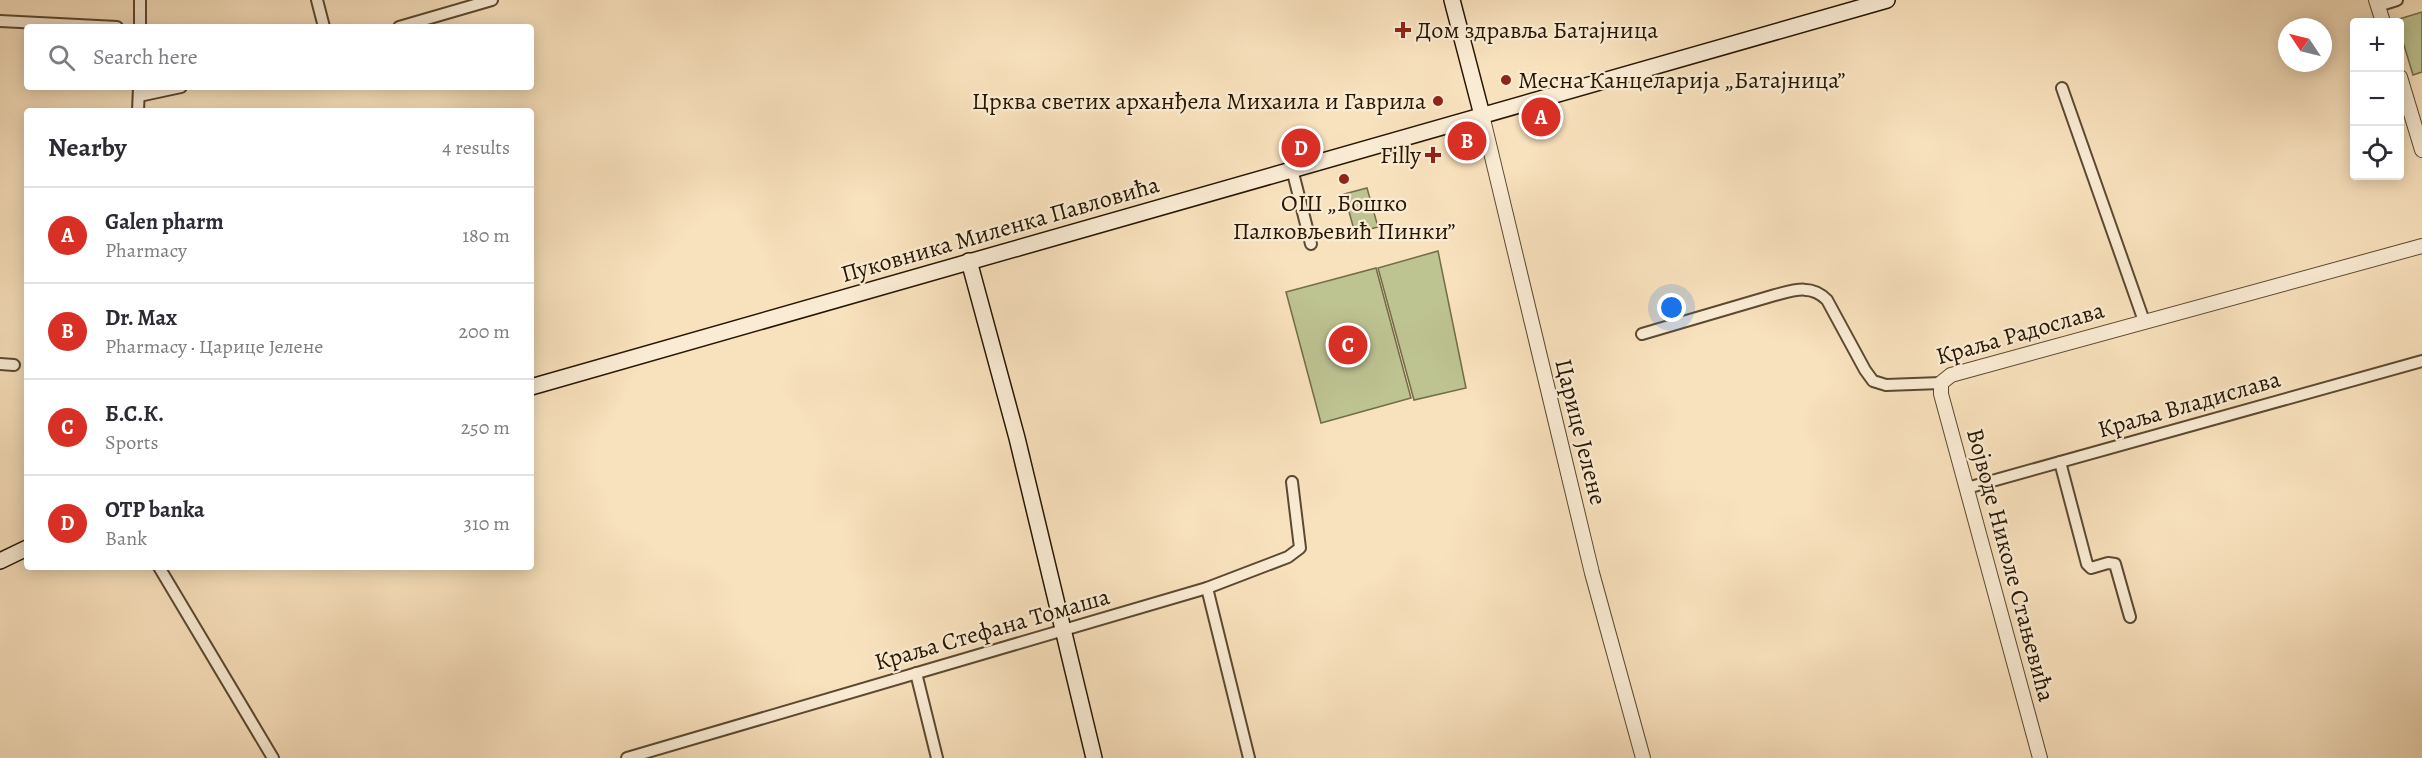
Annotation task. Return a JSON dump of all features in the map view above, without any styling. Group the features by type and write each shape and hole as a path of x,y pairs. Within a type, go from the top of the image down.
{"main road":[{"path":"1452,0 1482,115"},
{"name":"Пуковника Миленка Павловића","path":"534,386 1887,0"},
{"path":"969,261 1017,438 1094,758"},
{"path":"0,561 24,549"}],"street":[{"path":"140,0 140,24"},
{"path":"317,0 323,24"},
{"path":"409,24 492,0"},
{"path":"2382,18 2377,3 2397,0"},
{"path":"0,21 58,24"},
{"path":"2062,88 2144,321"},
{"path":"2404,90 2421,144"},
{"path":"138,108 139,91"},
{"name":"Царице Јелене","path":"1482,115 1592,573 1643,758"},
{"path":"1292,169 1311,244"},
{"name":"Краља Радослава","path":"1642,334 1797,289 1809,289 1819,292 1827,300 1873,381 1886,385 1941,383 1951,375 2422,246"},
{"name":"Краља Владислава","path":"1967,488 2422,361"},
{"path":"0,364 14,365"},
{"name":"Војводе Николе Стањевића","path":"1941,383 1941,394 2040,758"},
{"path":"2060,462 2087,564 2091,568 2108,563 2115,564 2130,617"},
{"name":"Краља Стефана Томаша","path":"627,758 1207,588 1296,553 1300,549 1300,541 1292,482"},
{"path":"161,570 273,758"},
{"path":"1207,588 1249,758"},
{"path":"916,673 937,758"}],"green space":[{"path":"2422,12 2422,72 2413,75 2404,45 2402,18"},
{"path":"1367,188 1378,227 1355,233 1344,194"},
{"path":"1438,251 1466,388 1414,400 1378,268"},
{"path":"1376,268 1411,398 1321,423 1286,292"}],"place":[{"name":"Дом здравља Батајница","path":"1403,30"},
{"name":"Месна Канцеларија „Батајница”","path":"1506,80"},
{"name":"Црква светих арханђела Михаила и Гаврила","path":"1438,101"},
{"name":"Galen pharm","path":"1541,117"},
{"name":"Dr. Max","path":"1467,141"},
{"name":"OTP banka","path":"1301,148"},
{"name":"Filly","path":"1433,155"},
{"name":"ОШ „Бошко Палковљевић Пинки”","path":"1344,179"},
{"name":"Б.С.К.","path":"1348,345"}]}
